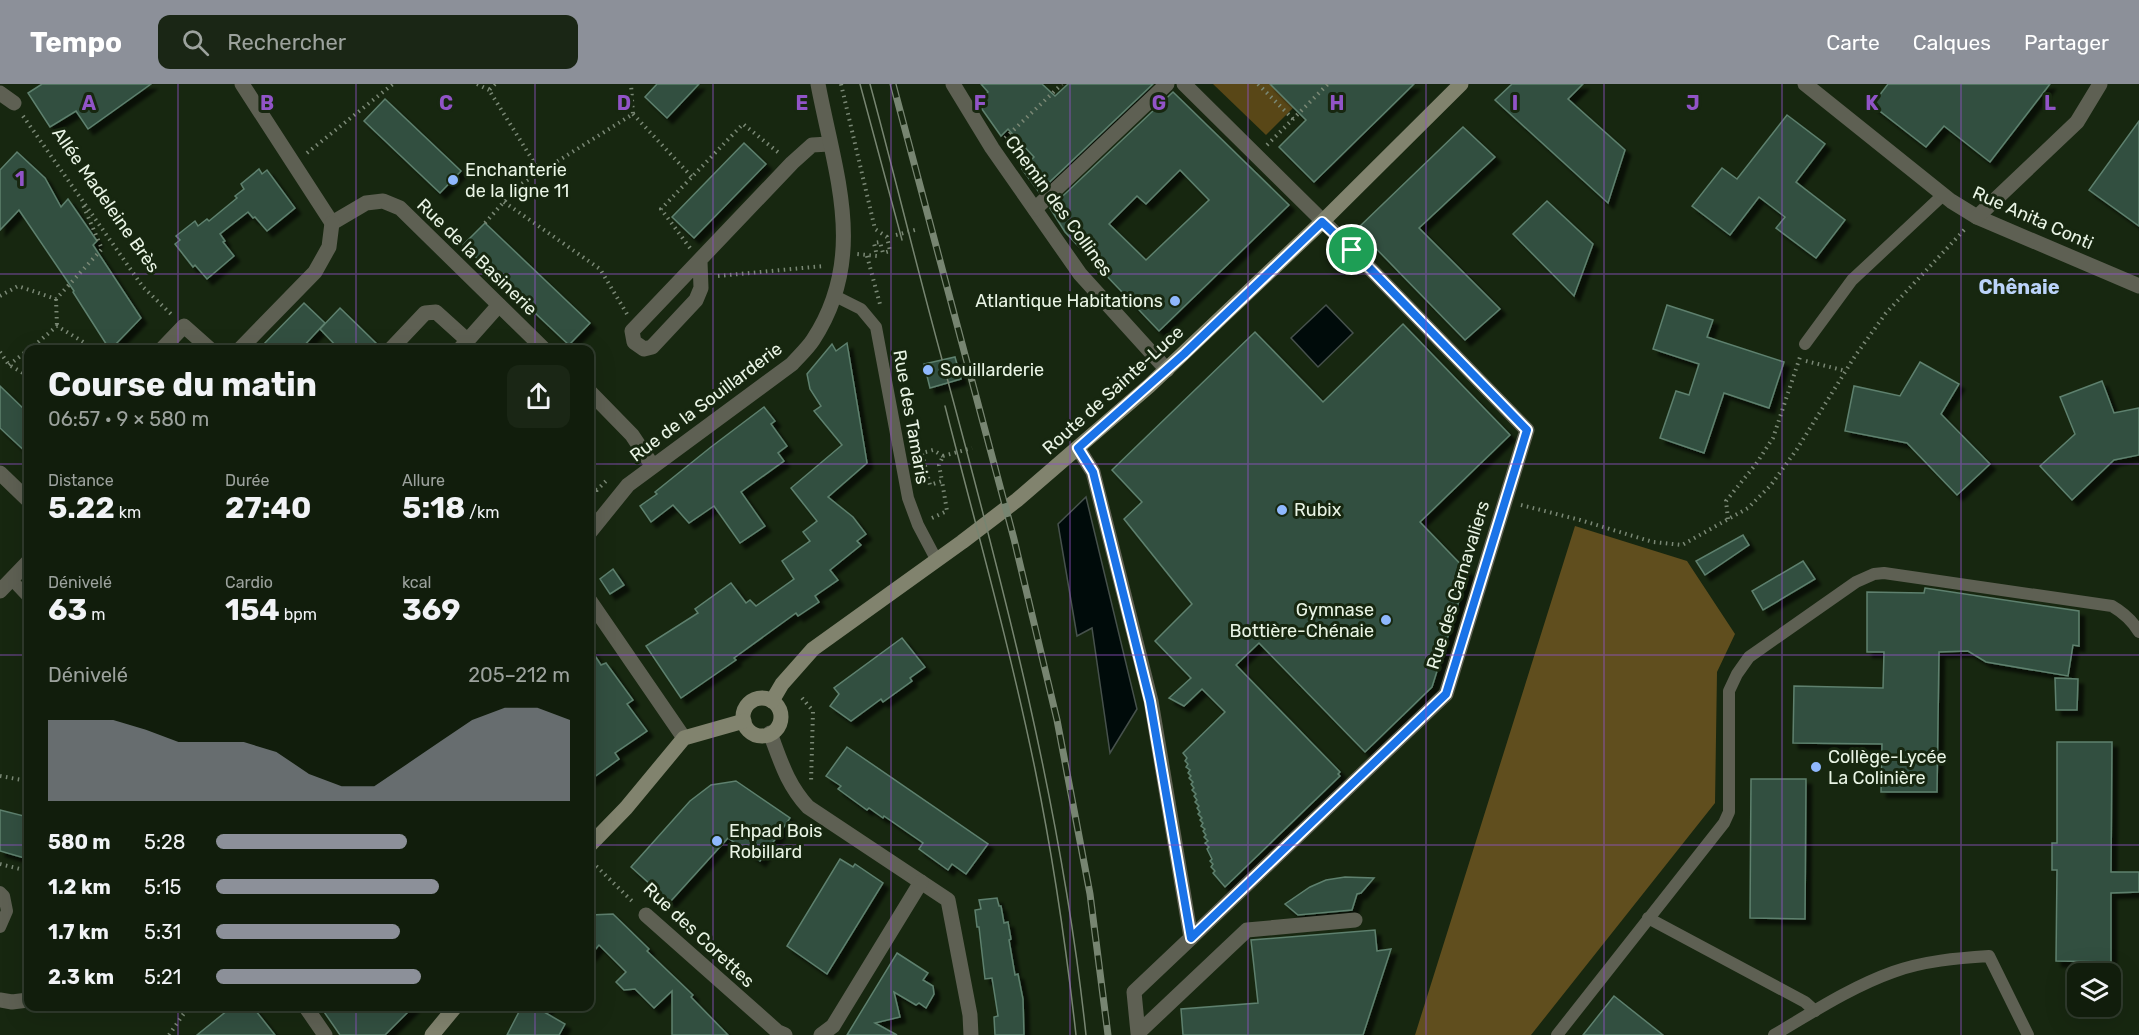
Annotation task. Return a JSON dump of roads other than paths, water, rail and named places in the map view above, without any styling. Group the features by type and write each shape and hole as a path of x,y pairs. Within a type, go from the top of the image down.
{"street":[{"path":"242,84 332,223 329,247 315,272 244,345"},
{"name":"Rue de la Souillarderie","path":"594,527 628,485 652,465 792,364 812,342 835,296 842,270 845,228 818,84"},
{"name":"Chemin des Collines","path":"953,84 992,148 1080,274 1167,370"},
{"path":"1035,209 1167,84"},
{"path":"1184,84 1322,222"},
{"name":"Rue Anita Conti","path":"1805,84 1943,195 1977,217 2139,286"},
{"path":"1977,217 2077,122 2100,84"},
{"name":"Route de Sainte-Luce","path":"772,701 782,684 813,649 987,523 1167,370 1322,222 1455,86"},
{"path":"0,93 14,103"},
{"path":"700,261 701,288 696,300 652,347 644,349 634,342 632,331 792,163 812,145 829,144"},
{"name":"Rue de la Basinerie","path":"332,223 366,203 382,201 400,208 540,345"},
{"name":"Rue des Carnavaliers","path":"1322,222 1527,430 1446,694 1134,992 1138,1033 1247,930 1355,920"},
{"path":"395,345 425,313 436,312 463,345 499,305"},
{"path":"166,345 184,326 205,345"},
{"path":"594,396 632,435 652,465"},
{"path":"1078,448 1093,472 1150,701 1191,938"},
{"path":"0,473 24,496"},
{"path":"0,591 24,566"},
{"path":"594,607 684,738"},
{"path":"766,698 772,701 781,715 778,726 770,734 754,734 744,721 745,709 754,700 766,698"},
{"path":"594,842 626,808 684,738 744,721"},
{"path":"770,734 787,778 808,807 948,900 970,1015 971,1035"},
{"path":"821,1035 832,1026 921,882"},
{"name":"Rue des Corettes","path":"646,915 741,1001 778,1032 785,1035"},
{"path":"0,1000 24,1000"},
{"path":"308,1011 325,1035"},
{"path":"432,1035 452,1011"}],"lane":[{"path":"1804,345 1852,280 1943,195"},
{"name":"Rue des Tamaris","path":"835,296 861,309 876,327 908,498 918,525 936,559"},
{"path":"1557,1035 1724,823 1729,812 1729,691 1737,674 1749,657 1856,582 1874,574 1884,573 2112,606 2132,621 2139,632"},
{"path":"12,580 24,593"},
{"path":"0,892 4,896 8,911 0,927"},
{"path":"1648,918 1805,1002 1815,1011"},
{"path":"1774,1035 1859,986 1895,971 1940,961 1989,956 2028,1035"}],"tram line":[{"path":"860,84 902,240"},
{"path":"870,84 989,537 1029,702 1062,867 1076,951 1086,1035"},
{"path":"945,406 1004,632 1035,769 1048,835 1076,1035"}],"railway":[{"path":"893,84 1014,539 1057,720 1090,894 1108,1035"}],"place":[{"name":"Enchanterie de la ligne 11","path":"453,180"},
{"name":"Atlantique Habitations","path":"1175,301"},
{"name":"Souillarderie","path":"928,370"},
{"name":"Rubix","path":"1282,510"},
{"name":"Gymnase Bottière-Chénaie","path":"1386,620"},
{"name":"Collège-Lycée La Colinière","path":"1816,767"},
{"name":"Ehpad Bois Robillard","path":"717,841"}],"district":[{"name":"Chênaie","path":"2019,287"}]}
